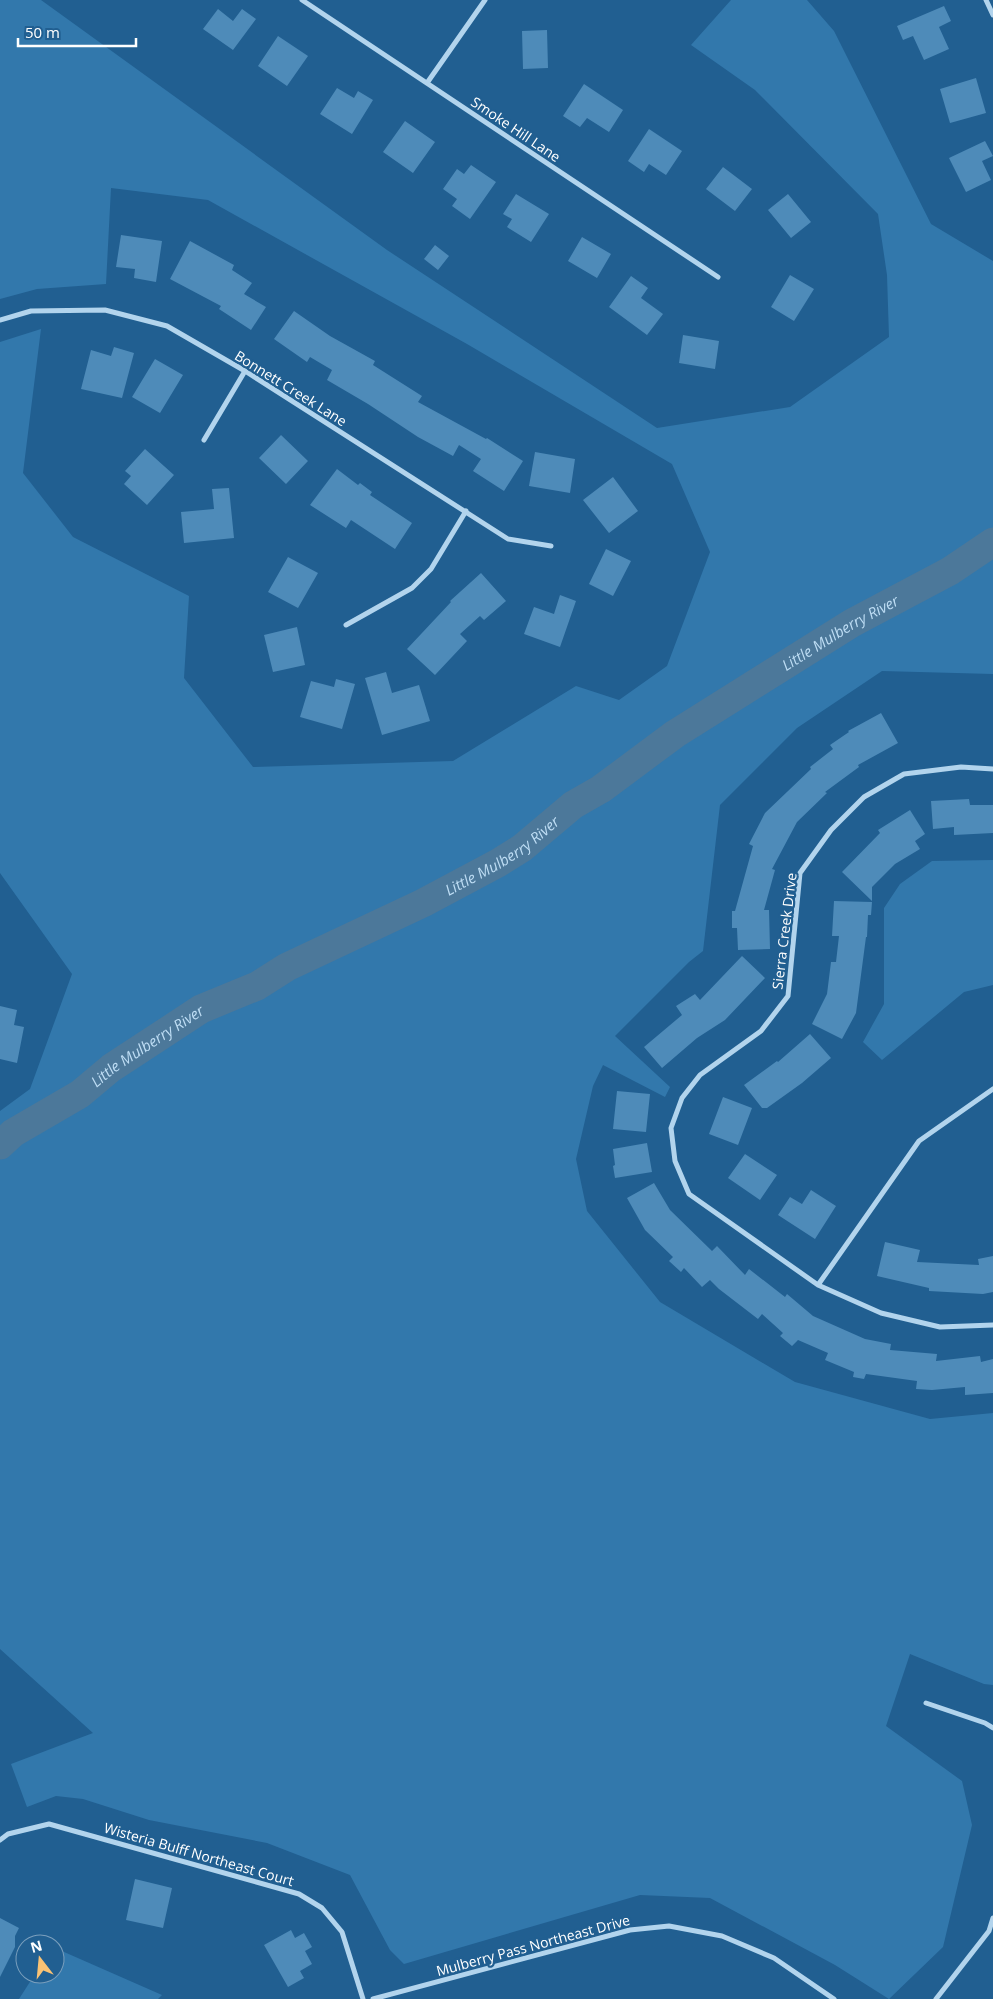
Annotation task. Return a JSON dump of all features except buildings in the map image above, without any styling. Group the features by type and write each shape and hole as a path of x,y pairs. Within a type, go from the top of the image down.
{"street":[{"name":"Smoke Hill Lane","path":"302,0 718,277"},
{"path":"427,83 485,0"},
{"path":"986,0 993,14"},
{"name":"Bonnett Creek Lane","path":"0,320 31,311 105,310 167,326 245,371 508,539 551,546"},
{"path":"204,440 245,371"},
{"path":"346,625 412,588 431,569 466,512"},
{"name":"Sierra Creek Drive","path":"993,769 961,768 904,774 864,797 831,830 800,873 788,996 761,1031 700,1075 682,1098 671,1128 675,1162 689,1194 818,1285 881,1313 940,1327 993,1326"},
{"path":"818,1285 919,1141 993,1089"},
{"path":"926,1703 985,1723 993,1728"},
{"name":"Wisteria Bulff Northeast Court","path":"0,1840 8,1834 49,1824 299,1894 322,1908 342,1932 363,1999"},
{"path":"936,1999 990,1931 993,1918"},
{"name":"Mulberry Pass Northeast Drive","path":"373,1999 630,1930 669,1926 722,1936 774,1958 834,1999"}],"shaded area":[{"path":"0,0 41,0 387,250 657,428 790,407 889,337 887,275 878,214 755,90 691,45 731,0 807,0 834,31 931,224 993,261 993,674 882,671 797,728 720,805 703,951 689,962 615,1036 670,1087 665,1097 603,1065 593,1086 576,1159 587,1211 660,1302 795,1382 930,1419 993,1413 993,1685 984,1684 910,1654 886,1726 962,1781 972,1825 943,1947 889,1999 835,1965 710,1898 640,1895 404,1964 390,1950 350,1875 267,1843 149,1820 83,1799 56,1796 27,1807 11,1764 93,1733 0,1649 0,1111 30,1089 72,974 0,873 0,342 41,329 23,473 73,537 189,596 184,678 253,767 453,761 576,686 619,700 667,666 710,552 672,464 467,344 208,200 111,188 106,284 37,289 0,299"},
{"path":"993,860 993,985 964,992 882,1060 863,1042 884,1004 884,908 900,884 932,861"},
{"path":"65,1952 162,1995 158,1999 19,1999 29,1984 65,1984"}],"waterway":[{"name":"Little Mulberry River","path":"0,1145 13,1133 80,1094 111,1068 201,1009 257,986 287,967 423,903 498,863 522,848 573,805 601,789 675,734 852,623 950,571 993,542"}]}
